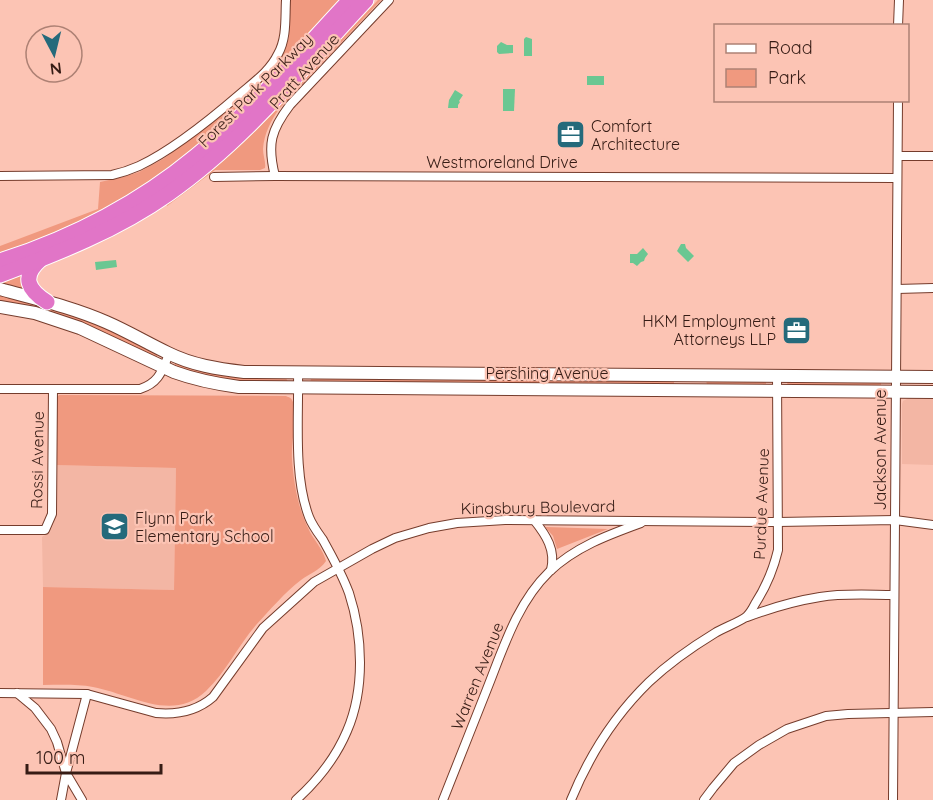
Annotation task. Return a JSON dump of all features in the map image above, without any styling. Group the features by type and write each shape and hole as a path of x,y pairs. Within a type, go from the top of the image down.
{"highway":[{"name":"Forest Park Parkway","path":"0,261 31,251 91,225 146,194 172,175 238,119 350,0"},
{"name":"Forest Park Parkway","path":"0,275 99,235 188,180 245,129 366,0"},
{"path":"41,260 31,270 29,280 33,291 47,302"}],"street":[{"path":"0,176 112,176 140,166 165,151 226,106 272,66 280,52 285,34 286,0"},
{"name":"Pratt Avenue","path":"276,176 271,159 271,146 279,119 389,0"},
{"path":"898,24 899,0"},
{"name":"Jackson Avenue","path":"893,800 898,102"},
{"path":"897,156 933,156"},
{"name":"Westmoreland Drive","path":"214,177 897,178"},
{"path":"897,289 933,288"},
{"name":"Pershing Avenue","path":"0,289 107,322 169,354 201,365 244,372 933,376"},
{"name":"Pershing Avenue","path":"0,307 61,321 101,337 163,367 220,385 256,388 933,392"},
{"path":"0,389 140,389 149,386 157,379 169,354"},
{"path":"296,800 323,770 347,733 359,688 359,641 349,594 338,567 309,517 302,489 299,457 298,372"},
{"name":"Purdue Avenue","path":"747,617 766,587 778,550 777,376"},
{"name":"Rossi Avenue","path":"0,530 45,530 52,514 53,389"},
{"name":"Kingsbury Boulevard","path":"0,693 87,694 156,713 177,714 198,708 213,697 263,628 314,582 395,538 456,523 505,520 778,522 895,520 933,525"},
{"path":"534,520 549,541 553,558 551,570"},
{"name":"Warren Avenue","path":"443,800 518,615 532,593 551,570 583,547 610,534 647,521"},
{"path":"571,800 589,760 607,732 649,682 694,645 725,627 778,606 822,597 894,596"},
{"path":"17,693 35,708 51,729 66,773 82,800"},
{"path":"61,800 87,694"},
{"path":"704,800 734,763 787,729 826,716 933,712"}],"shaded area":[{"path":"526,37 532,39 532,56 524,56"},
{"path":"501,42 513,45 513,53 499,54 497,46"},
{"path":"587,76 604,76 604,85 587,85"},
{"path":"503,89 515,89 514,111 503,111"},
{"path":"455,90 463,95 458,108 448,108 449,100"},
{"path":"681,244 685,244 694,256 688,262 677,251"},
{"path":"643,248 648,254 644,261 637,266 630,263 630,254 637,254"},
{"path":"116,260 117,267 96,270 95,262"},
{"path":"909,398 933,399 933,465 902,464 902,404"},
{"name":"Flynn Park Elementary School","path":"55,465 176,468 174,590 43,587 42,537 50,532 54,523"}],"green space":[{"path":"290,0 341,0 240,108 177,166 113,210 0,255 0,246 98,209 100,182 139,172 163,159 236,105 275,68 284,53 289,37"},
{"path":"378,0 381,0 280,108 268,127 265,138 263,152 265,168 215,170 167,206 166,202 275,110"},
{"path":"23,274 24,289 1,283 1,282"},
{"path":"0,295 96,323 153,352 157,355 157,359 0,303"},
{"path":"179,363 286,378 288,382 229,382 174,367"},
{"path":"313,378 674,379 674,386 310,383"},
{"path":"881,379 881,385 788,385 787,383 787,381"},
{"path":"766,380 766,385 710,385 706,381"},
{"path":"59,395 286,396 293,402 292,459 297,497 302,515 326,561 278,601 256,625 213,684 193,700 179,705 165,706 93,687 43,685 43,587 174,590 176,468 55,465 56,398"},
{"path":"546,528 608,529 557,549 553,536"}],"place":[{"name":"Comfort Architecture","path":"570,135"},
{"name":"HKM Employment Attorneys LLP","path":"797,330"},
{"name":"Flynn Park Elementary School","path":"114,527"}]}
